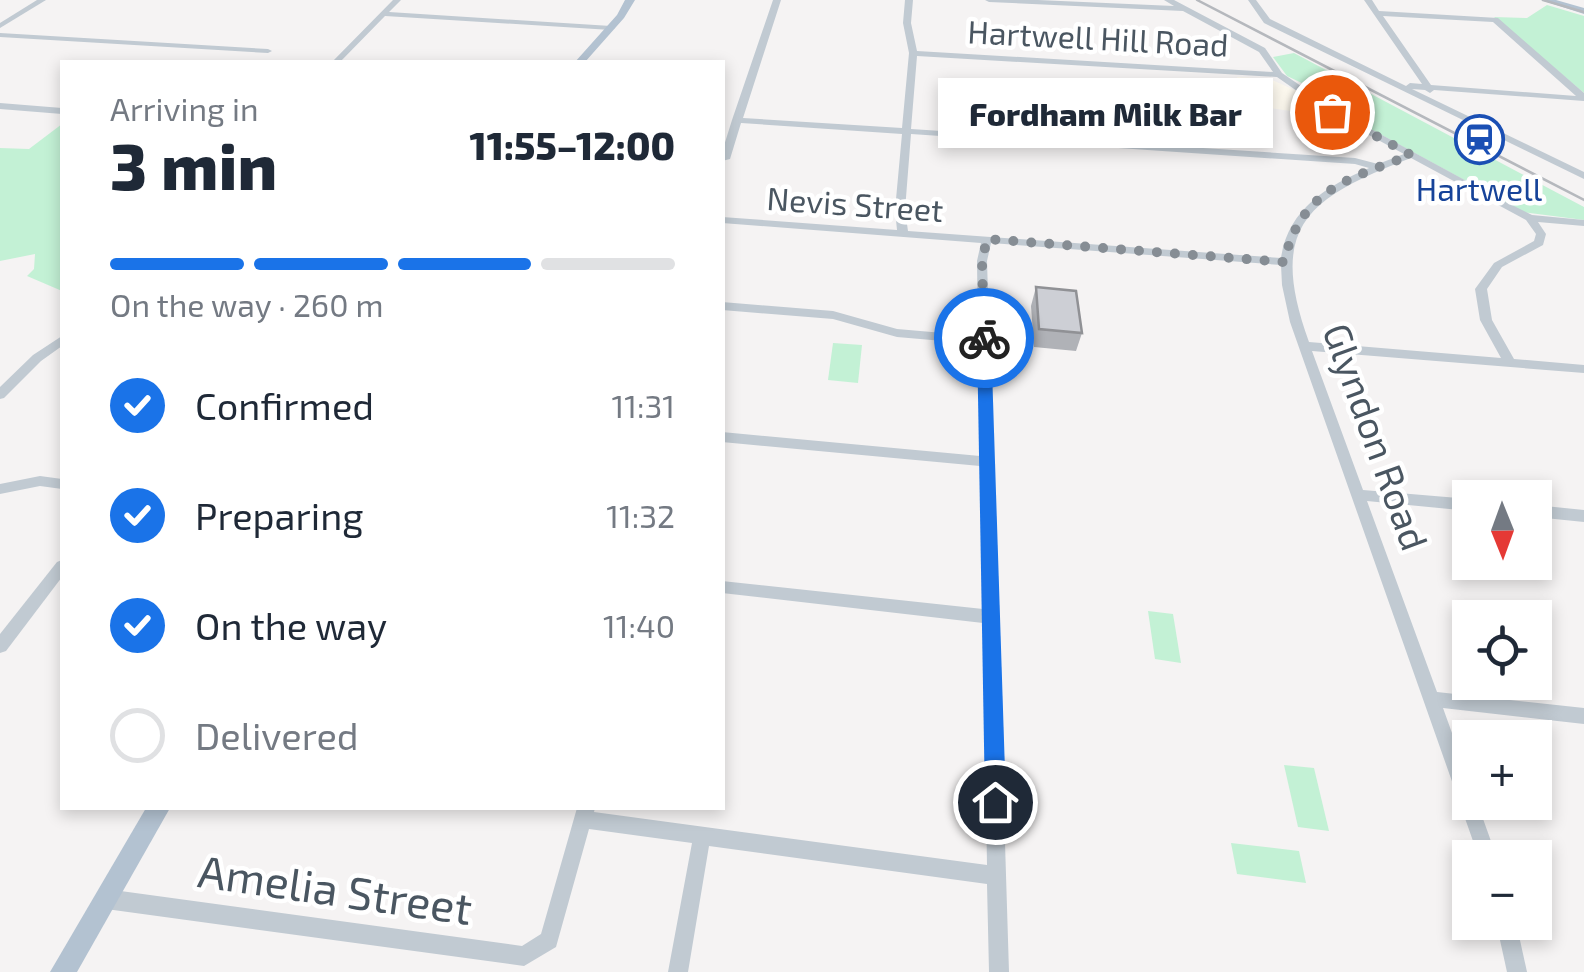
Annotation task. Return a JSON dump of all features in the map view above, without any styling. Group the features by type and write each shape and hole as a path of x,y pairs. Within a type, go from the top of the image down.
{"main road":[{"path":"582,60 630,0"},
{"path":"1546,0 1584,11"},
{"path":"63,972 157,810"}],"street":[{"path":"0,26 42,0"},
{"path":"338,60 397,0"},
{"path":"725,155 777,0"},
{"path":"898,233 913,54 906,23 909,0"},
{"path":"989,0 1185,9"},
{"path":"1168,0 1262,50 1279,74 1332,112 1411,155 1530,218 1584,223"},
{"path":"1252,0 1263,19 1399,86 1429,92 1584,98"},
{"path":"1368,0 1429,92 1584,176"},
{"path":"1378,13 1495,20 1584,98"},
{"path":"383,14 611,28"},
{"path":"0,34 268,51"},
{"name":"Hartwell Hill Road","path":"913,54 1279,74"},
{"path":"0,106 60,110"},
{"path":"737,120 1354,161 1379,167"},
{"path":"1284,262 1296,224 1312,203 1336,186 1411,155"},
{"path":"1510,363 1486,320 1481,289 1498,265 1540,243 1540,234 1530,218"},
{"name":"Nevis Street","path":"725,220 1284,262"},
{"path":"981,239 999,972"},
{"name":"Glyndon Road","path":"1284,262 1289,298 1305,346 1482,840"},
{"path":"725,306 833,315 897,333 984,340"},
{"path":"0,396 37,358 60,341"},
{"path":"1305,346 1584,369"},
{"path":"725,436 987,462"},
{"path":"0,490 40,482 60,484"},
{"path":"1358,494 1452,503"},
{"path":"1552,513 1584,516"},
{"path":"0,646 60,569"},
{"path":"725,588 992,617"},
{"path":"1431,699 1584,716"},
{"path":"585,813 702,836 996,876"},
{"name":"Amelia Street","path":"106,899 524,956 548,940 585,813"},
{"path":"678,972 702,836"},
{"path":"1510,940 1518,972"}],"shaded area":[{"path":"1237,77 1270,79 1299,92 1305,103 1332,117 1249,105"}],"green space":[{"path":"1547,5 1584,16 1584,93 1494,17 1527,18"},
{"path":"1294,53 1584,207 1584,220 1523,212 1332,108 1306,85 1287,76 1273,57"},
{"path":"60,126 60,290 27,276 34,269 35,254 0,261 0,148 29,149"},
{"path":"833,343 862,345 858,383 828,380"},
{"path":"1148,611 1173,614 1181,663 1155,659"},
{"path":"1284,765 1314,768 1329,831 1298,827"},
{"path":"1231,843 1299,851 1306,883 1237,874"}],"building":[{"path":"1036,287 1076,291 1082,333 1039,329"}],"tram line":[{"path":"1543,0 1584,12"}],"railway":[{"path":"1197,0 1584,200"}],"way so far":[{"path":"984,338 982,261 987,239 1284,262 1296,224 1312,203 1347,180 1411,155 1332,112"}],"place":[{"name":"Fordham Milk Bar","path":"1332,112"},
{"name":"Hartwell","path":"1479,140"}],"route":[{"path":"984,338 995,802"}]}
